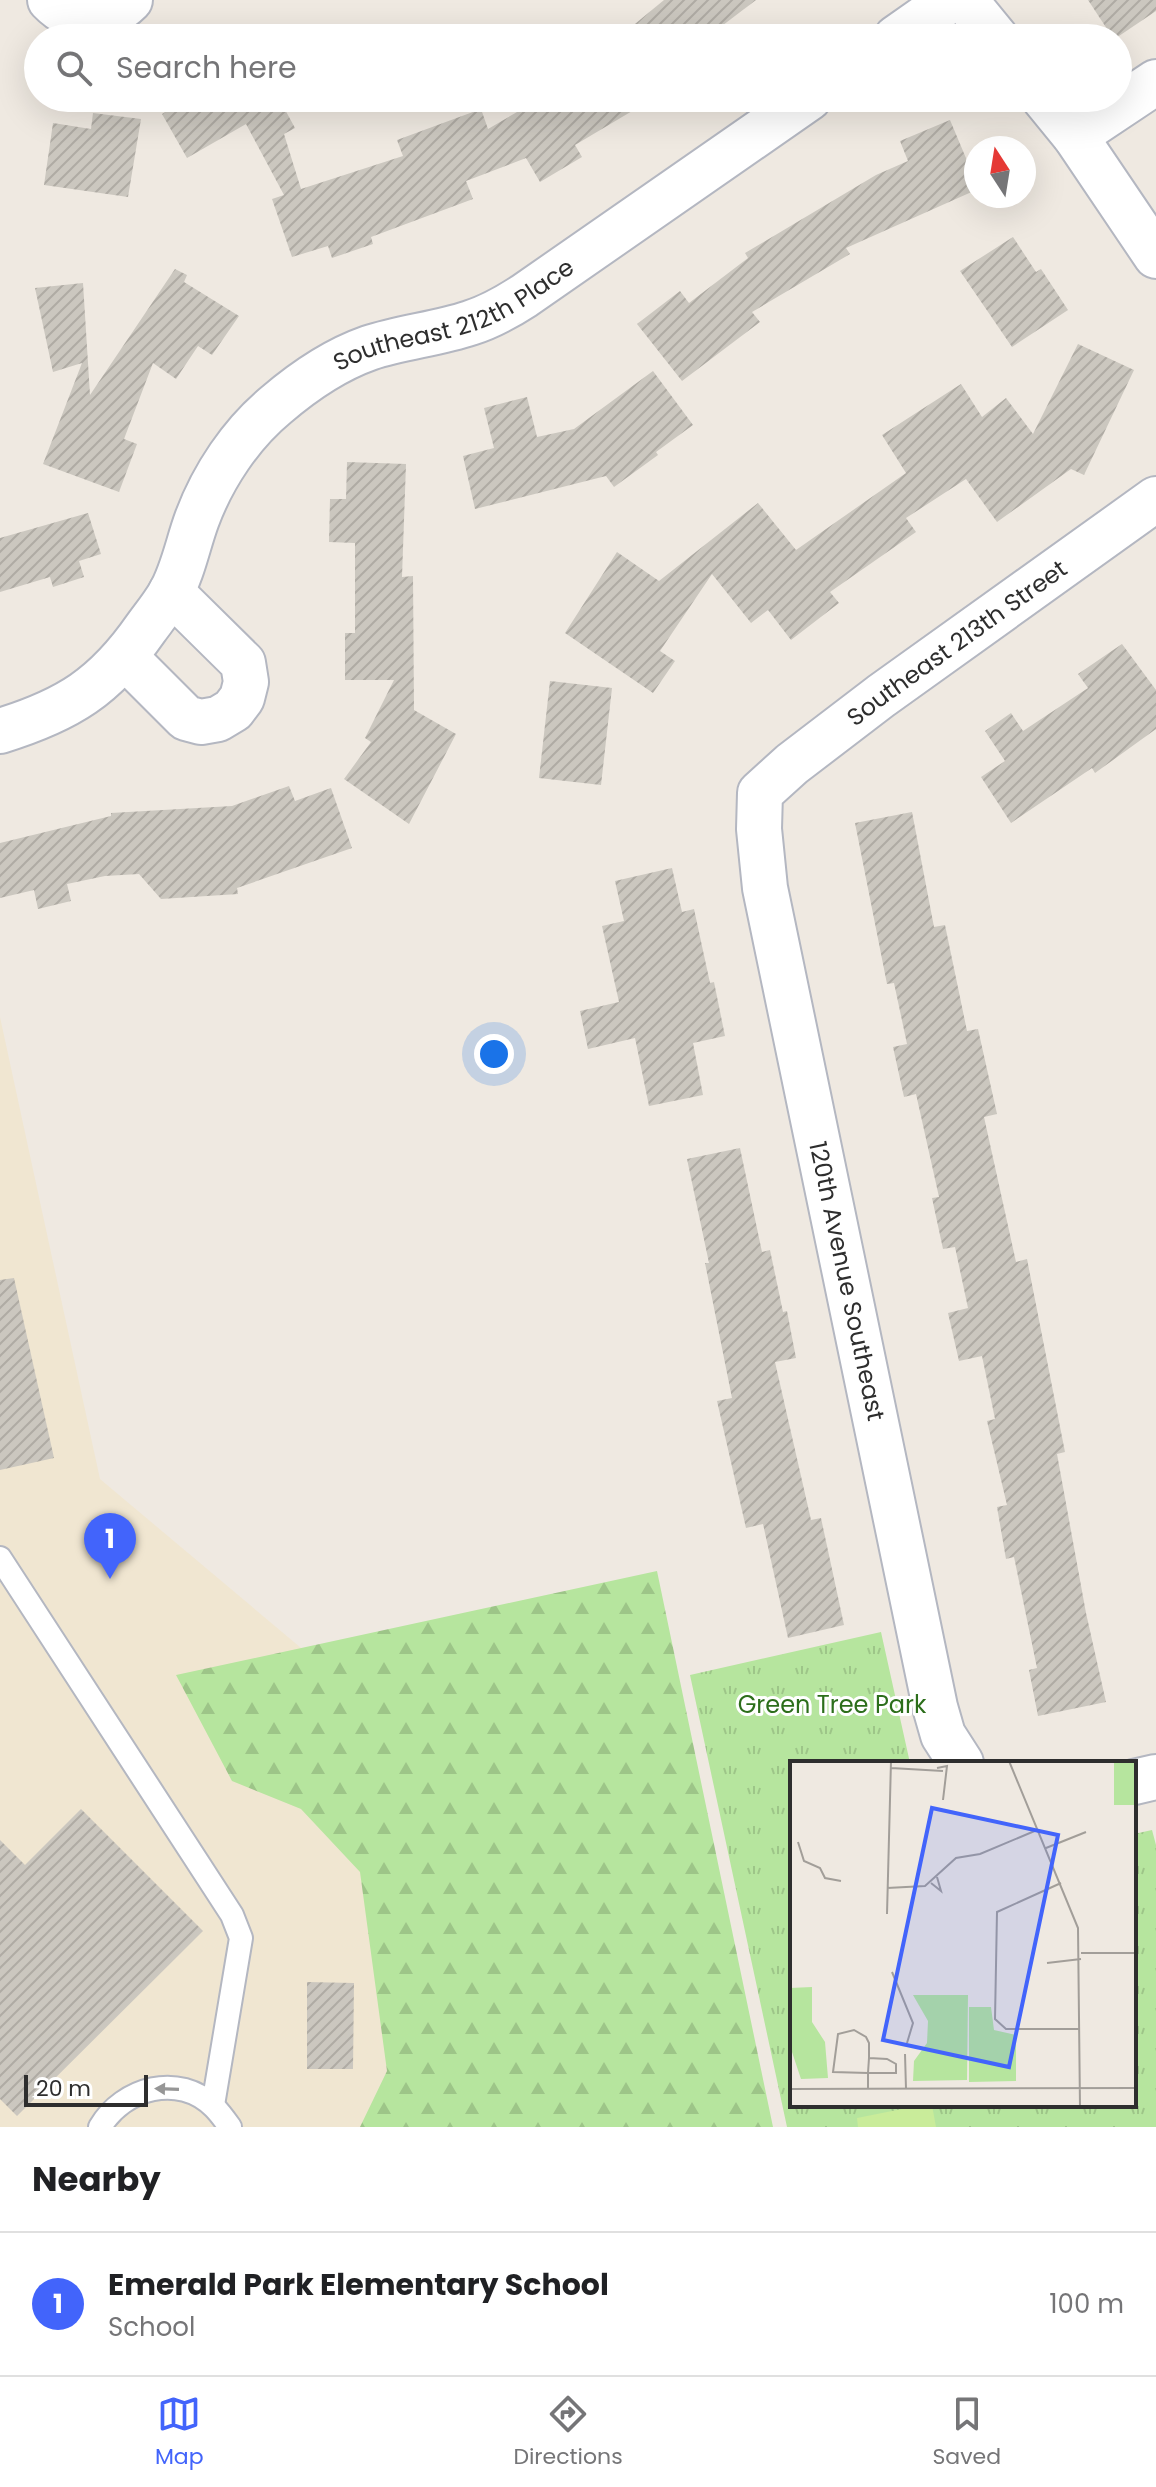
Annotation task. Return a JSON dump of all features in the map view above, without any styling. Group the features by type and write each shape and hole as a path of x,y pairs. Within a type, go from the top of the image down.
{"street":[{"path":"50,0 60,10 80,18 101,18 121,10 130,0"},
{"path":"916,24 950,0"},
{"path":"965,0 985,24"},
{"path":"1132,98 1156,82"},
{"name":"Southeast 212th Place","path":"0,731 32,721 82,696 125,657 171,592 199,514 232,454 251,430 296,388 322,370 368,348 458,327 499,311 789,112"},
{"path":"1055,112 1156,256"},
{"path":"1075,136 1111,112"},
{"name":"Southeast 213th Street","path":"760,793 792,764 881,696 1156,499"},
{"path":"125,657 186,718 201,722 218,719 233,710 242,698 246,682 243,663 171,592"},
{"name":"120th Avenue Southeast","path":"760,793 759,829 765,888 935,1707 943,1735 960,1761"},
{"path":"1136,1782 1156,1777"}],"lane":[{"path":"0,1558 232,1915 241,1938 213,2105"},
{"path":"100,2127 108,2112 131,2095 159,2087 188,2091 213,2105 230,2127"}],"shaded area":[{"path":"0,1017 100,1479 338,1679 435,2127 0,2127"}],"green space":[{"path":"657,1571 773,2127 360,2127 387,2071 360,1872 301,1809 232,1781 176,1675"},
{"name":"Green Tree Park","path":"881,1632 910,1761 790,1761 790,2107 1136,2107 1136,1834 1152,1830 1156,1845 1156,2127 787,2127 690,1675"},
{"path":"912,2107 932,2107 936,2127 858,2127 857,2118"}],"building":[{"path":"664,0 756,0 724,24 635,24"},
{"path":"1088,0 1156,0 1156,11 1132,27 1132,24 1104,24"},
{"path":"286,112 295,128 284,134 301,189 403,156 397,140 473,112 482,112 488,129 517,112 630,112 575,145 582,157 540,182 526,158 466,181 473,199 371,237 373,244 332,258 328,246 292,257 272,199 284,195 246,124 187,158 162,114"},
{"path":"93,113 141,119 128,197 44,185 53,123 91,129"},
{"path":"950,120 964,153 964,195 846,248 850,254 752,312 760,322 682,381 637,324 680,291 689,303 748,258 745,253 876,175 908,161 900,141"},
{"path":"1013,237 1036,272 1041,269 1068,310 1012,347 960,271"},
{"path":"175,269 187,275 184,282 239,316 212,355 198,346 176,379 153,363 124,439 137,444 119,492 43,464 82,363 53,372 35,288 83,283 90,395"},
{"path":"1078,344 1134,370 1084,475 1071,469 997,522 966,479 906,518 916,532 830,592 839,603 791,640 768,610 751,623 712,574 660,651 675,661 653,693 565,633 617,552 659,581 758,503 796,550 906,473 882,435 961,384 982,417 1006,398 1033,434"},
{"path":"653,371 693,425 656,452 658,455 614,487 606,476 475,509 463,456 494,448 484,408 527,397 537,437 574,429"},
{"path":"347,462 406,464 402,577 413,576 414,710 456,734 409,824 344,779 371,742 365,738 394,680 345,680 345,633 355,633 355,543 329,542 330,499 346,499"},
{"path":"88,513 101,554 79,561 84,577 53,587 50,577 0,592 0,538"},
{"path":"1122,644 1156,690 1156,729 1095,773 1092,768 1011,823 981,777 1005,761 985,731 1011,713 1023,731 1088,688 1078,674"},
{"path":"550,681 612,688 601,785 539,778"},
{"path":"289,786 295,801 331,788 352,848 237,888 238,894 161,899 139,874 105,876 67,884 71,901 38,909 34,890 0,898 0,843 111,816 111,813 232,806"},
{"path":"912,812 934,927 945,925 967,1031 978,1029 997,1114 984,1117 1016,1262 1027,1259 1065,1452 1057,1454 1106,1702 1038,1716 1029,1670 1037,1668 1014,1557 1006,1559 997,1507 1007,1505 987,1421 995,1419 982,1356 959,1361 948,1313 968,1308 955,1247 943,1249 932,1198 939,1197 916,1094 904,1097 893,1047 907,1044 894,983 887,984 855,823"},
{"path":"672,868 682,912 694,909 725,1036 693,1043 703,1095 649,1106 635,1038 588,1049 580,1011 619,1002 602,926 624,921 615,881"},
{"path":"740,1148 762,1252 770,1250 796,1358 775,1362 811,1520 821,1518 844,1625 788,1638 763,1524 746,1528 717,1401 732,1398 687,1159"},
{"path":"14,1278 54,1458 0,1470 0,1280"},
{"path":"81,1809 203,1931 17,2116 0,2099 0,1840 25,1865"},
{"path":"307,1982 354,1983 353,2069 307,2069"}],"place":[{"name":"Emerald Park Elementary School","path":"110,1579"}]}
